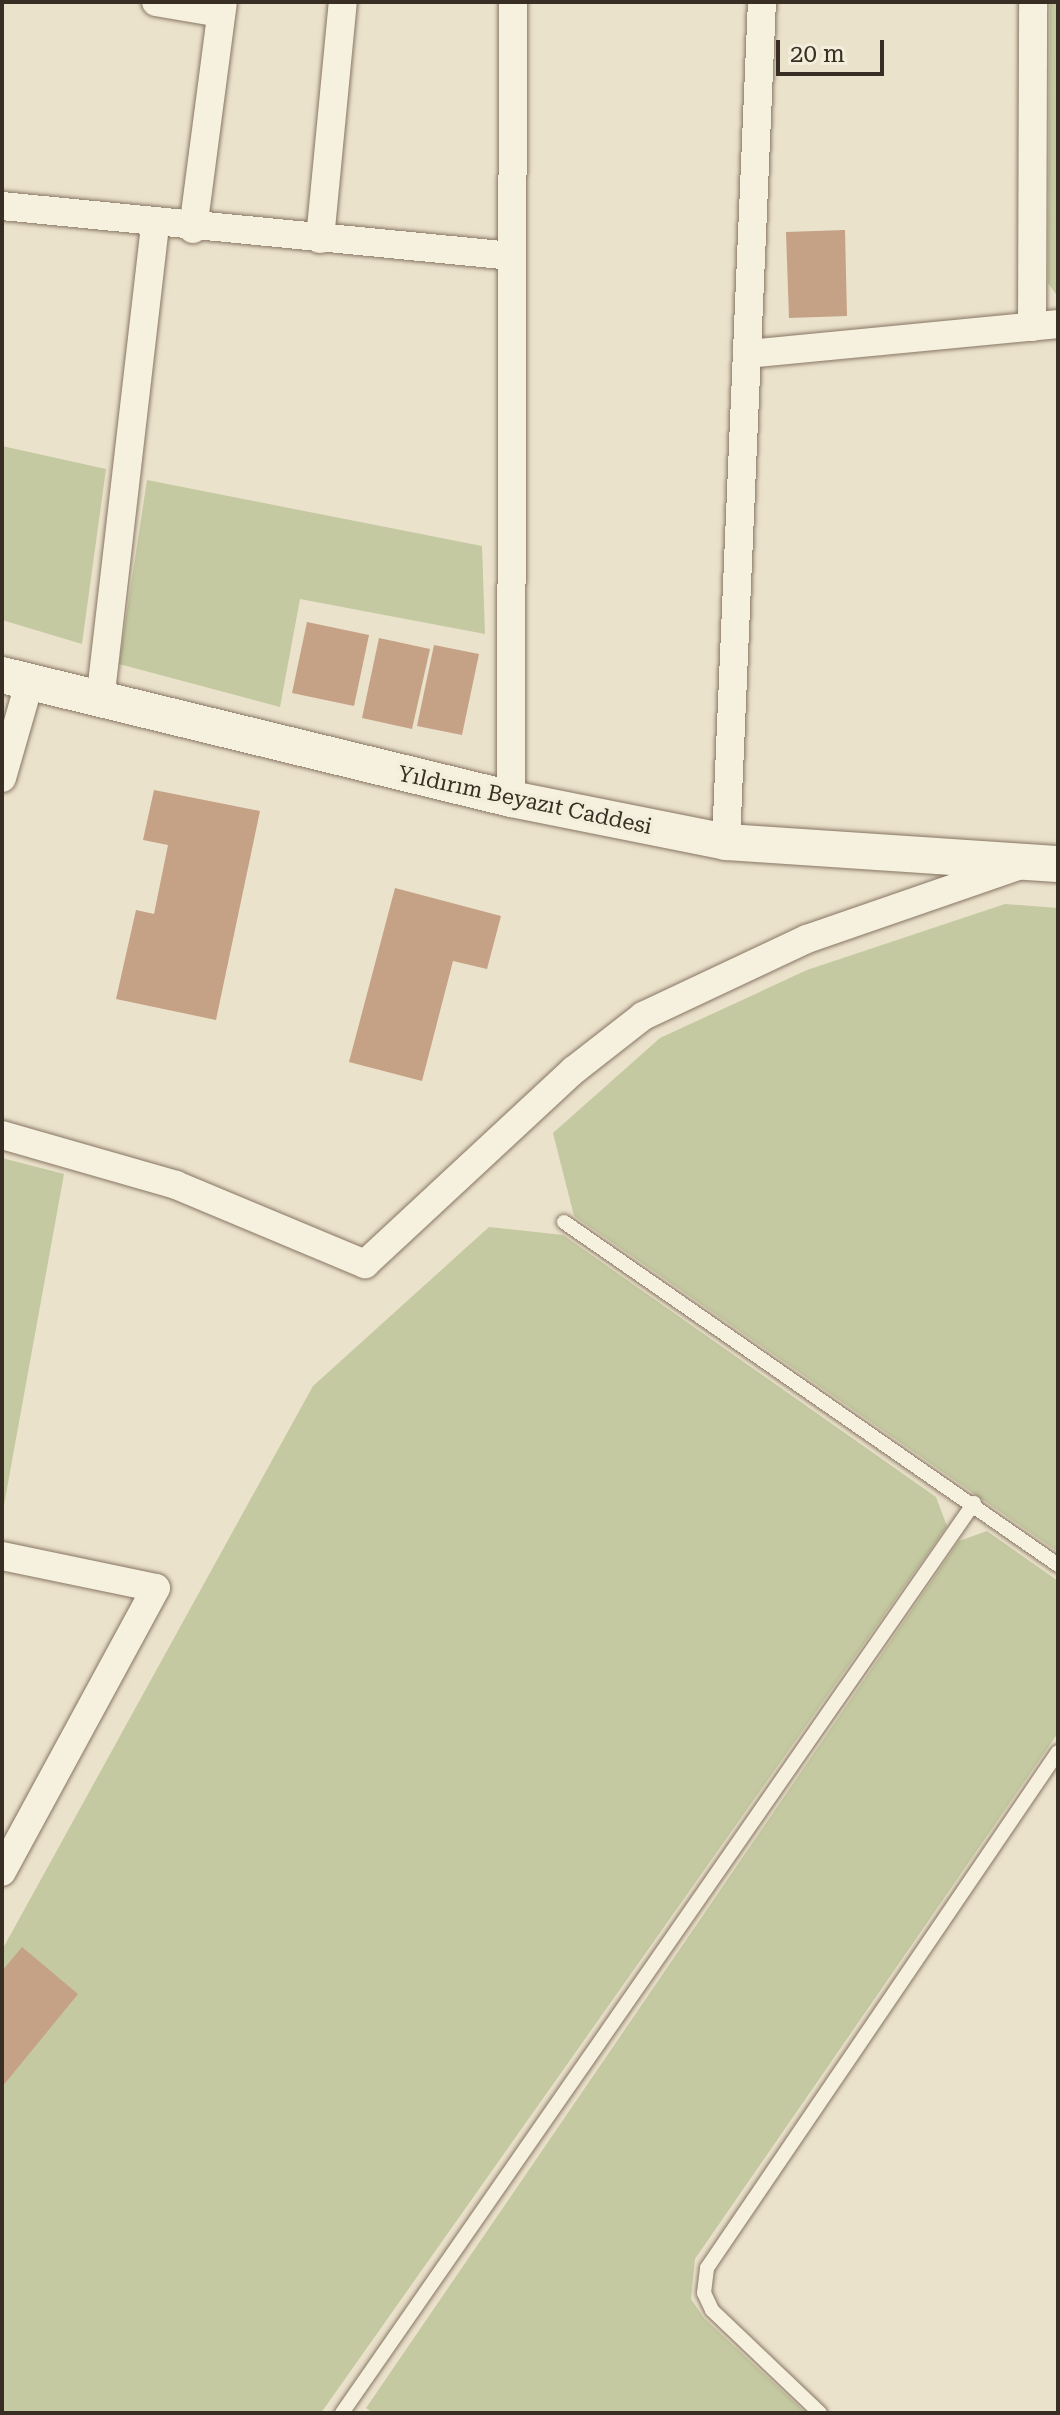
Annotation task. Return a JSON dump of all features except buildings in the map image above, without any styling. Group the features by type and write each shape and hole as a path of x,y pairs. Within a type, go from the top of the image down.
{"street":[{"path":"156,2 222,8 193,229"},
{"path":"320,239 343,2"},
{"path":"511,799 513,2"},
{"path":"726,842 762,2"},
{"path":"747,354 1045,325 1033,2"},
{"path":"2,206 155,227 512,256"},
{"path":"100,701 155,227"},
{"path":"2,778 15,679"},
{"name":"Yıldırım Beyazıt Caddesi","path":"15,679 511,799 726,842 1046,862"},
{"path":"2,1135 176,1185 365,1264 574,1070 643,1016 807,939 1046,862"},
{"path":"2,1556 156,1588 2,1872"}],"lane":[{"path":"564,1222 974,1503 1058,1565"},
{"path":"345,2412 974,1503"},
{"path":"820,2413 712,2310 704,2293 707,2268 1058,1752"}],"green space":[{"path":"1050,2 1058,2 1058,297 1048,283"},
{"path":"2,446 106,469 82,644 2,620"},
{"path":"147,480 482,546 485,634 300,599 280,707 119,664"},
{"path":"1005,904 1058,908 1058,1552 574,1216 553,1133 660,1038 807,970"},
{"path":"2,1158 64,1174 2,1516"},
{"path":"489,1227 563,1235 936,1497 947,1526 321,2413 2,2413 2,1950 313,1386"},
{"path":"987,1531 1058,1581 1058,1733 695,2259 691,2299 704,2318 806,2413 373,2413 366,2408 959,1541"}]}
